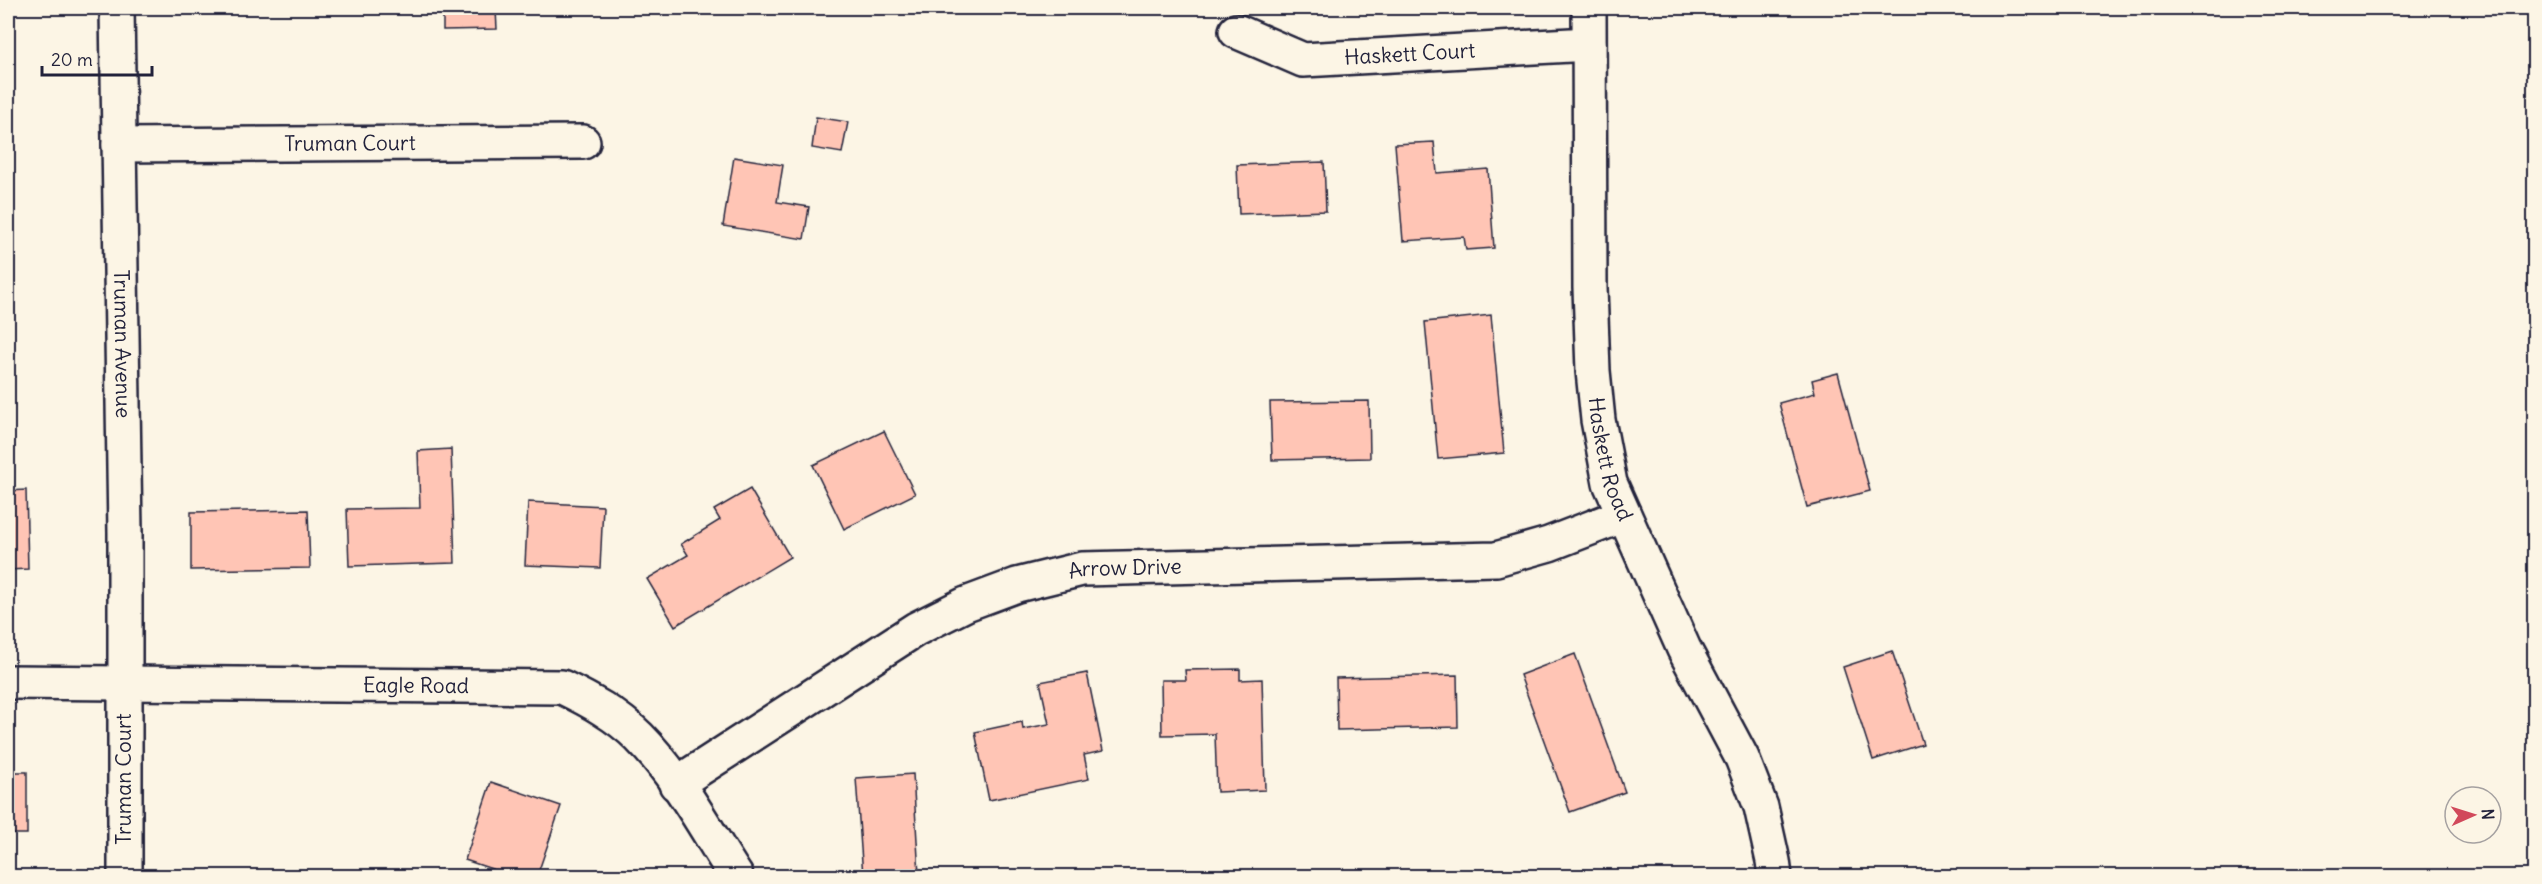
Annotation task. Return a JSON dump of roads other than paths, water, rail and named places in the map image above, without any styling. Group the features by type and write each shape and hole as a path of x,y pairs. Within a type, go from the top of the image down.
{"street":[{"name":"Truman Avenue","path":"117,8 125,533 124,681"},
{"name":"Haskett Road","path":"1589,8 1590,288 1593,370 1598,420 1610,483 1684,648 1742,758 1761,807 1775,876"},
{"name":"Haskett Court","path":"1236,32 1303,60 1589,45"},
{"name":"Truman Court","path":"119,145 583,142"},
{"name":"Arrow Drive","path":"676,784 916,629 966,604 1043,577 1082,570 1496,559 1549,544 1624,515"},
{"name":"Truman Court","path":"124,681 125,876"},
{"name":"Eagle Road","path":"8,682 124,681 562,687 586,698 625,724 656,756 736,876"}]}
